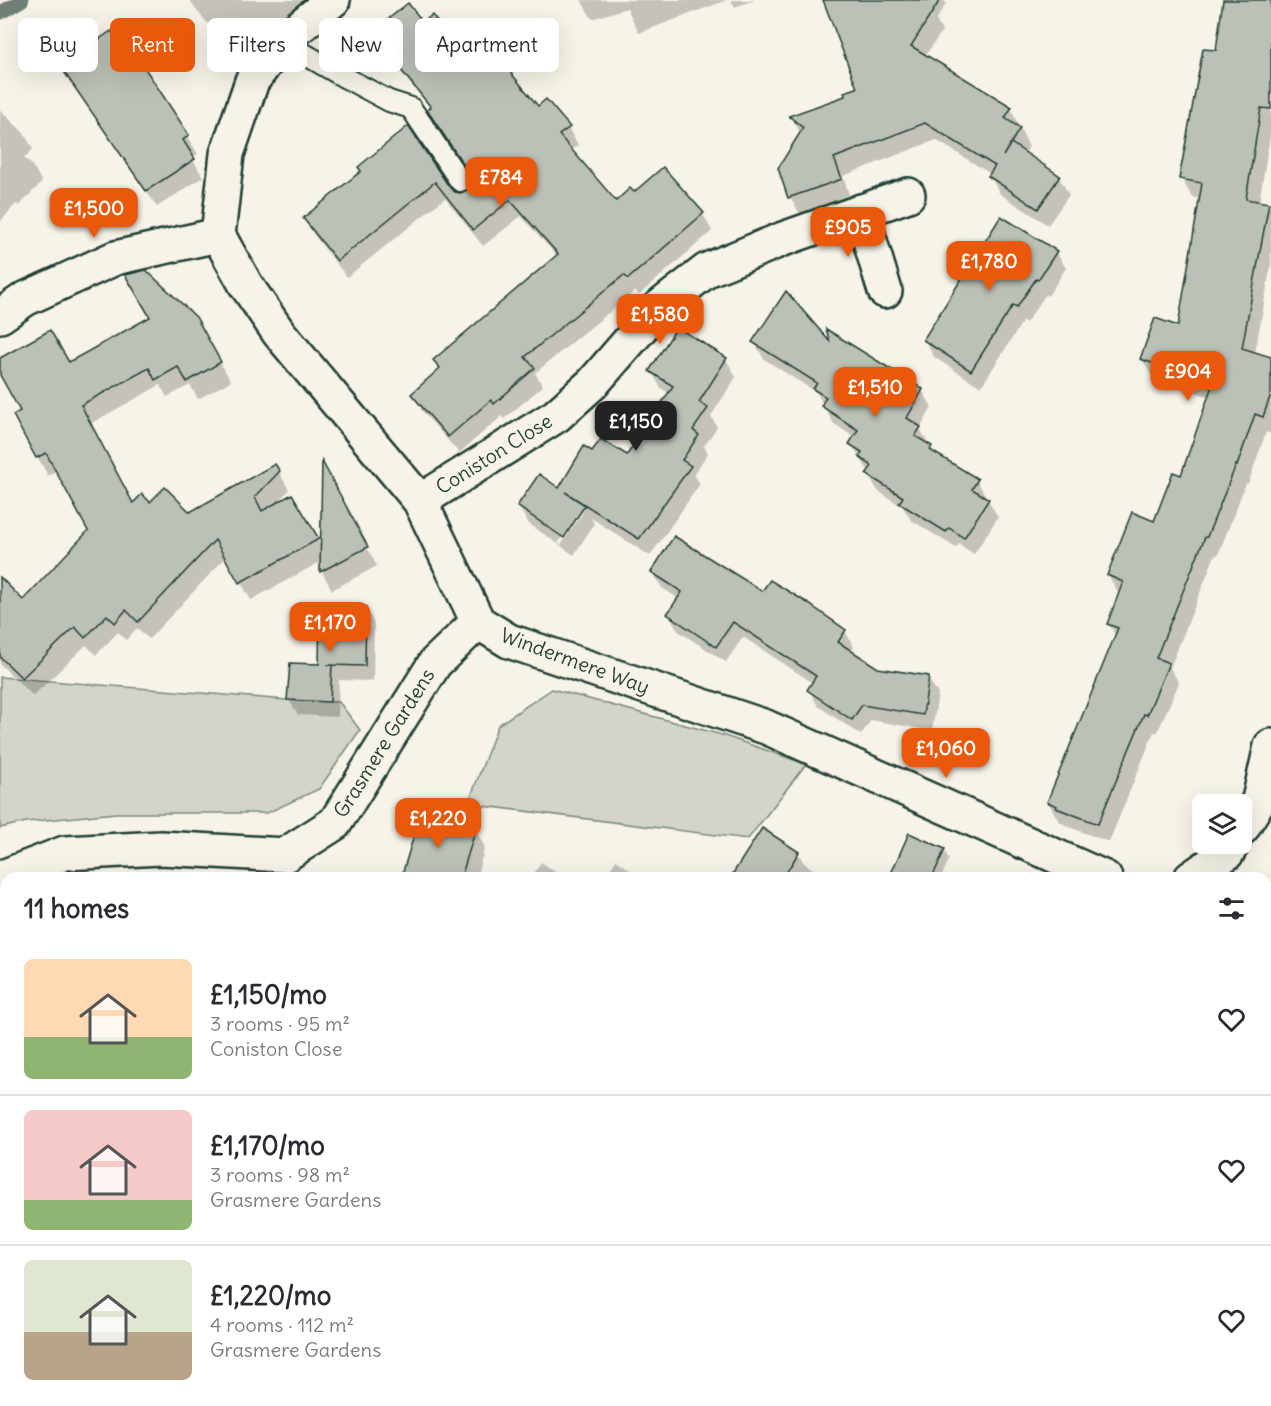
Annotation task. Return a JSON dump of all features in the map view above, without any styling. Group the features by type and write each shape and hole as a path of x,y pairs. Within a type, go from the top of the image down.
{"street":[{"path":"307,21 333,0"},
{"path":"0,316 25,298 115,258 218,235 227,154 252,81 259,72"},
{"name":"Coniston Close","path":"420,501 556,416 594,383 658,308 707,270 783,239 909,195"},
{"path":"861,211 885,291"},
{"name":"Windermere Way","path":"218,235 246,285 279,333 420,501 478,621 509,641 766,727 1092,872"},
{"name":"Grasmere Gardens","path":"16,872 65,853 161,848 290,866 335,823 435,663 478,621"},
{"path":"1252,812 1259,800 1271,746"},
{"path":"1200,872 1226,854"}],"lane":[{"path":"307,55 389,101 411,108 460,181"}],"shaded area":[{"path":"0,677 287,700 339,702 360,730 319,789 267,813 116,813 26,822 0,828"},
{"path":"552,689 722,735 806,764 748,839 468,804 498,725"}],"building":[{"path":"823,0 940,0 911,46 1012,107 1005,118 1020,128 1003,156 1011,143 1060,176 1038,209 988,176 995,166 925,123 834,158 842,179 788,198 778,168 803,128 789,116 845,96 844,92 857,88"},
{"path":"1223,0 1271,0 1271,109 1261,108 1246,199 1269,203 1242,348 1271,357 1271,394 1263,417 1255,414 1237,466 1207,537 1205,537 1156,658 1169,663 1147,715 1144,714 1098,824 1056,808 1057,806 1047,802 1118,628 1107,624 1123,582 1107,575 1132,512 1154,521 1173,472 1181,475 1213,383 1140,359 1155,318 1178,326 1202,183 1179,179 1203,49 1216,50"},
{"path":"408,3 420,18 415,18 415,72 510,72 538,106 546,99 570,127 559,135 616,201 630,188 634,192 663,167 704,213 628,279 624,275 525,357 535,368 494,404 491,400 448,437 411,394 440,368 433,360 558,254 510,200 473,230 435,182 337,261 303,218 361,171 358,167 408,126 450,188 461,193 470,187 472,181 470,174 427,110 431,107 403,72 403,18 390,18"},
{"path":"110,32 110,72 147,72 189,135 183,140 195,159 146,191 64,72 98,72 98,40"},
{"path":"1001,216 1057,251 1017,307 1013,305 971,371 923,340"},
{"path":"146,270 196,317 221,362 187,382 178,367 155,380 149,368 81,405 133,503 142,494 150,502 165,487 190,512 275,464 280,471 255,497 262,511 292,494 319,539 239,583 215,540 138,622 126,610 115,623 107,615 85,638 75,627 22,678 0,657 0,577 23,600 88,531 46,453 36,458 13,415 20,411 0,375 0,358 50,330 69,362 150,317 125,275"},
{"path":"786,291 830,342 826,329 923,389 907,418 921,427 915,436 932,446 930,450 978,479 972,489 989,499 964,538 949,528 946,532 899,503 903,497 866,474 872,466 859,457 862,452 849,444 858,430 821,406 826,397 813,389 817,383 752,342"},
{"path":"677,327 727,358 699,402 708,408 693,430 699,435 682,460 691,466 639,539 565,492 585,505 564,538 517,506 539,474 559,488 584,446 592,451 601,439 627,455 673,386 649,371"},
{"path":"322,461 368,547 320,572"},
{"path":"674,536 762,591 770,580 806,602 846,630 838,642 878,668 929,676 923,715 862,705 852,720 807,690 816,676 733,622 716,647 667,614 682,592 651,572"},
{"path":"320,606 366,607 365,666 332,665 330,702 287,700 290,663 319,664"},
{"path":"421,812 476,828 463,872 403,872"},
{"path":"762,828 799,852 787,872 734,872"},
{"path":"909,833 945,849 935,872 892,872"}],"waterway":[{"path":"0,13 22,0"}]}
